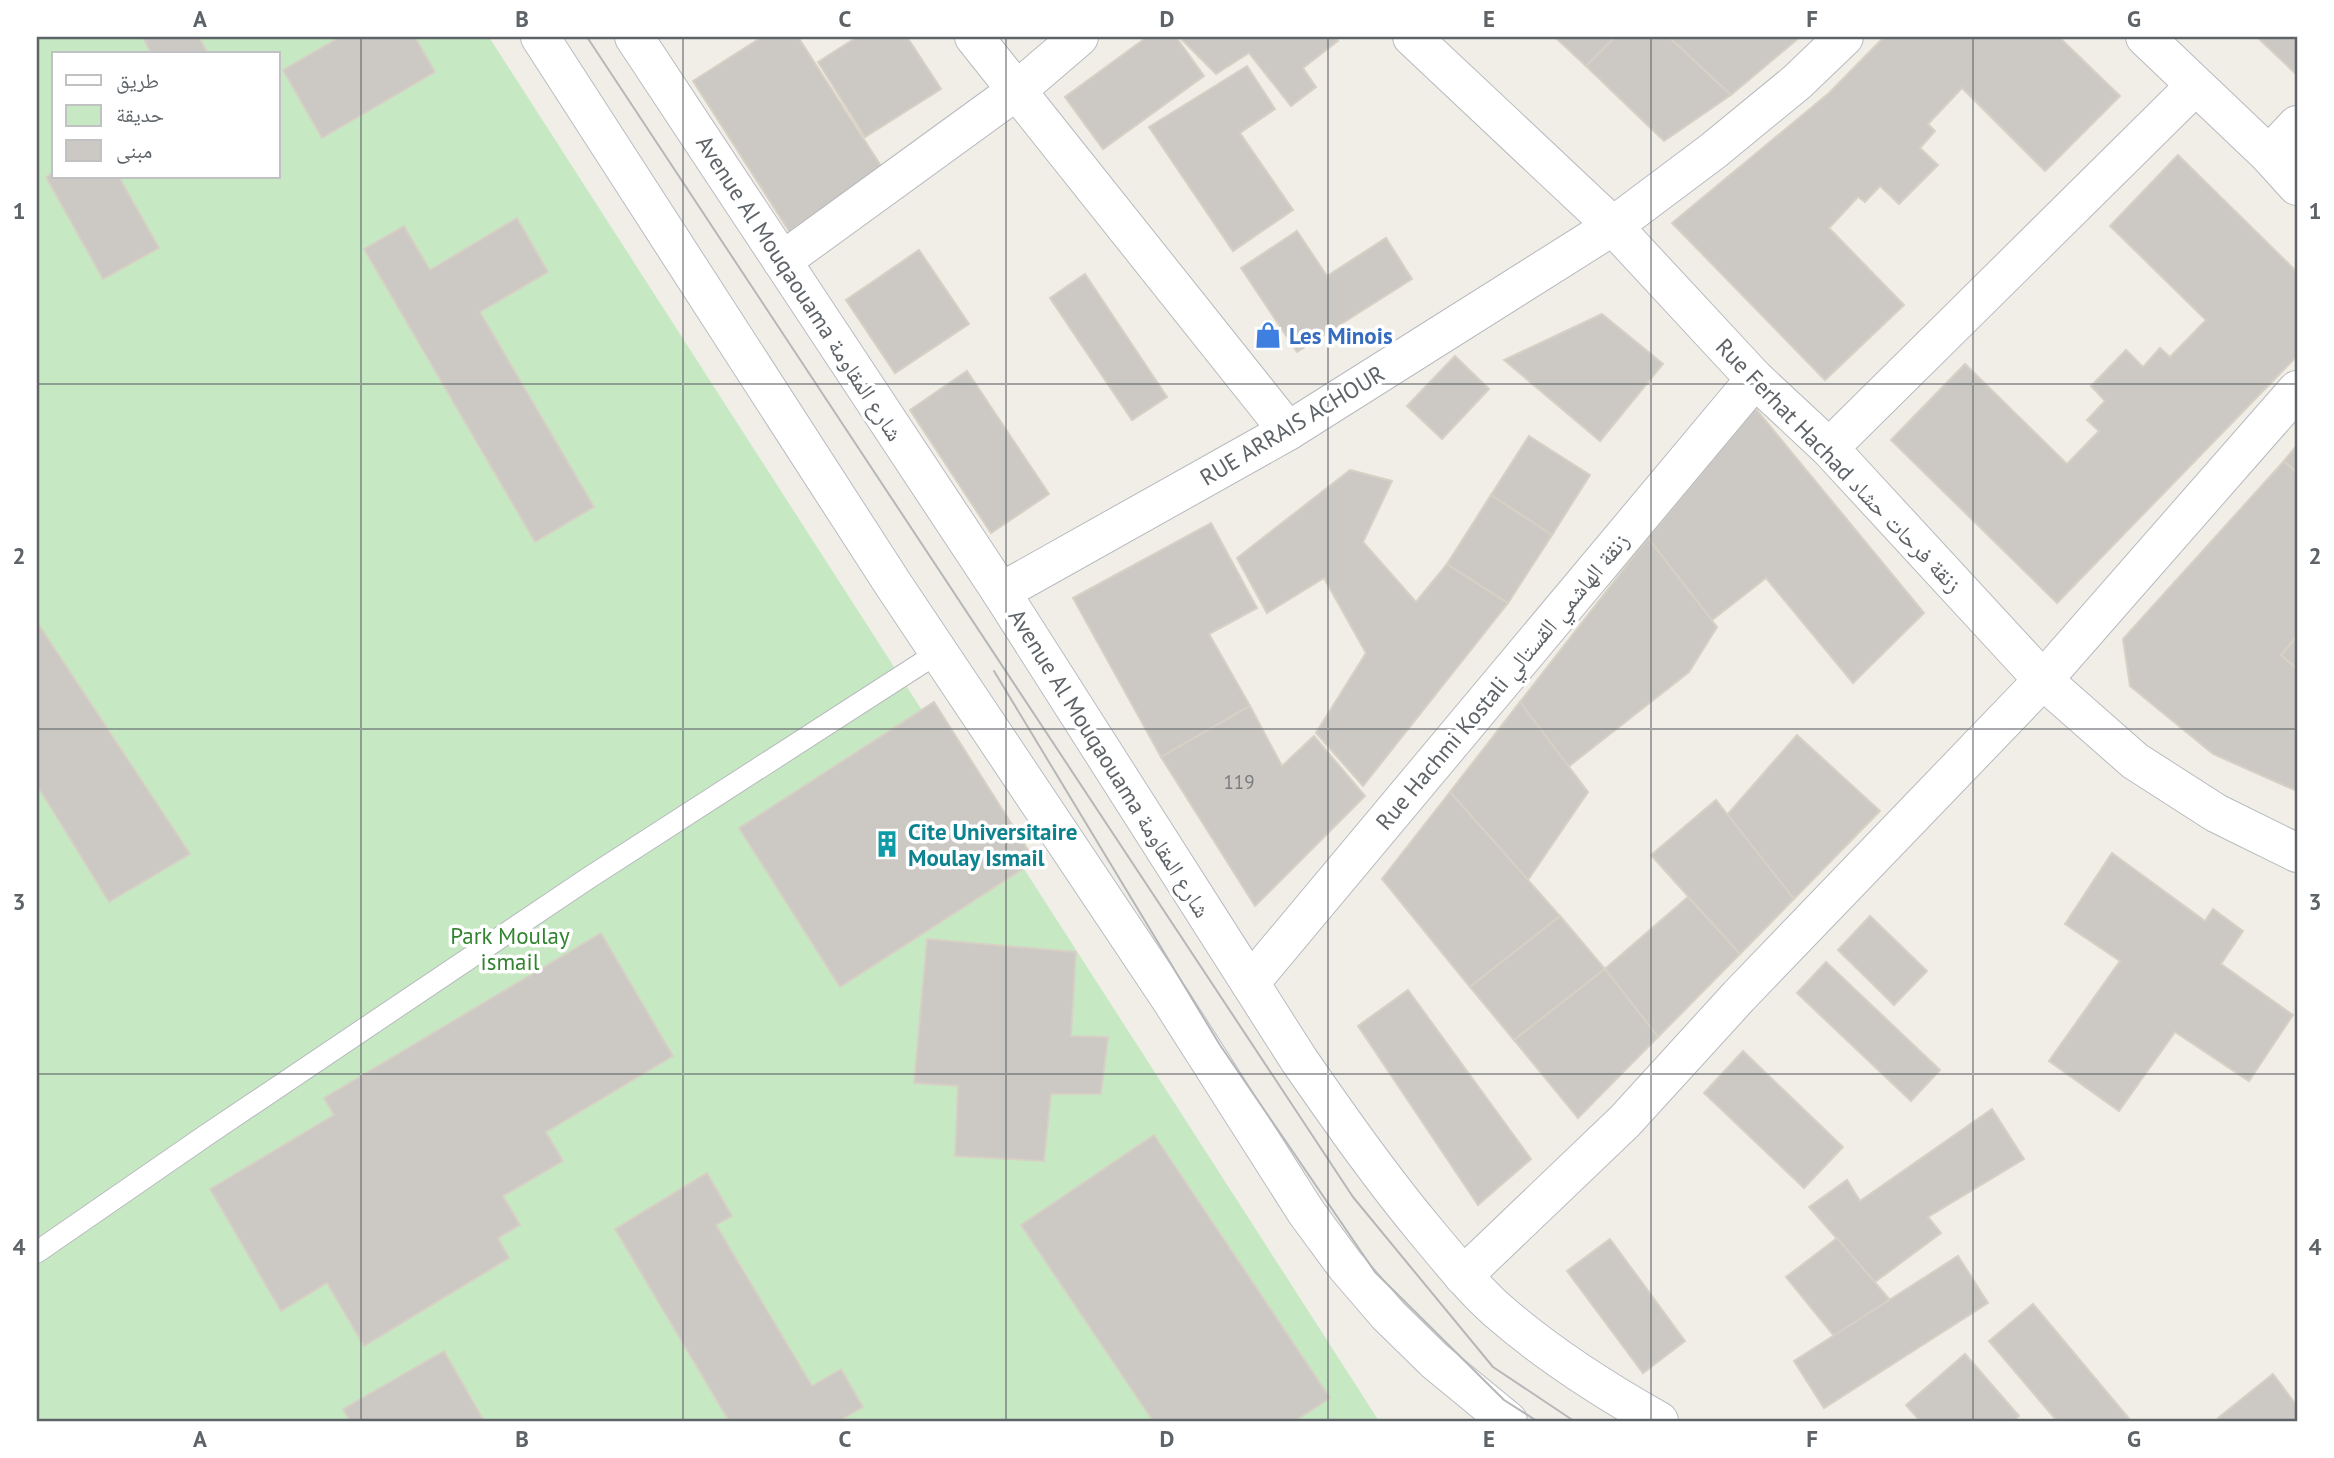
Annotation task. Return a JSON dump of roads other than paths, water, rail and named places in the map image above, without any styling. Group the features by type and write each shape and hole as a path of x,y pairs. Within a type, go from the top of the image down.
{"street":[{"path":"540,37 885,573 1171,1000 1306,1212 1345,1265 1388,1315 1435,1361 1508,1421"},
{"name":"Avenue Al Mouqaouama شارع المقاومة","path":"634,37 1000,592 1299,1060 1350,1134 1463,1276 1497,1310 1572,1367 1659,1421"},
{"path":"974,37 1288,431"},
{"path":"782,261 1016,91 1079,37"},
{"name":"Rue Ferhat Hachad زنقة فرحات حشاد","path":"1412,37 1613,226 1755,379 1829,448 2043,680 2135,761 2216,813 2297,853"},
{"name":"RUE ARRAIS ACHOUR","path":"1000,592 1288,431 1613,226 1713,151 1797,82 1844,37"},
{"path":"2145,37 2269,155 2297,186"},
{"path":"1829,448 2195,86"},
{"path":"2269,155 2297,125"},
{"name":"Rue Hachmi Kostali زنقة الهاشمي القستالي","path":"1250,983 1755,379"},
{"path":"1463,1276 1625,1121 1739,996 2043,680 2297,390"}],"lane":[{"path":"37,1252 587,879 939,652"}],"tram line":[{"path":"587,37 1353,1197 1493,1367 1574,1421"},
{"path":"994,671 1220,1045 1375,1272 1504,1400 1537,1421"}],"place":[{"name":"Les Minois","path":"1268,335"},
{"name":"Cite Universitaire Moulay Ismail","path":"887,844"}],"park label":[{"name":"Park Moulay ismail","path":"510,948"}]}
